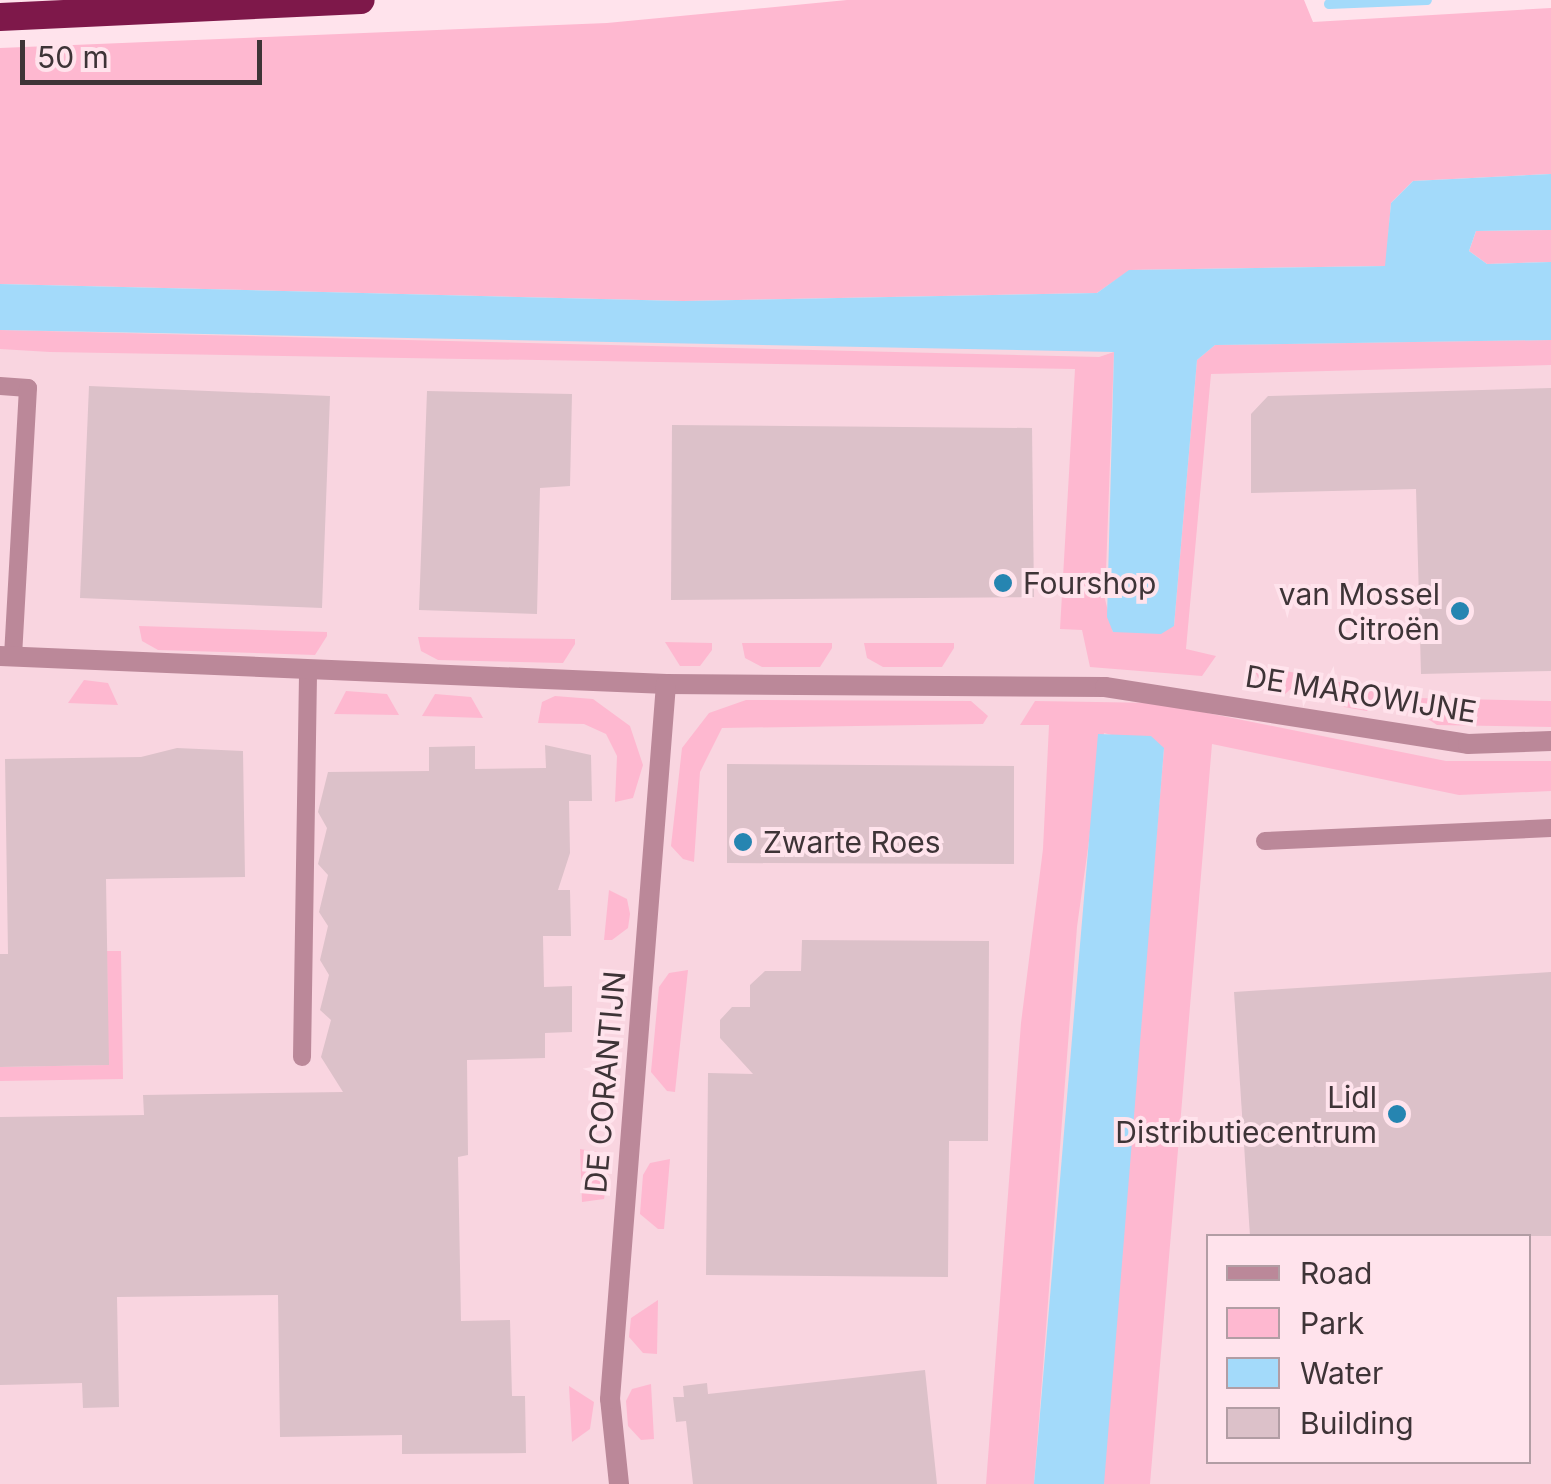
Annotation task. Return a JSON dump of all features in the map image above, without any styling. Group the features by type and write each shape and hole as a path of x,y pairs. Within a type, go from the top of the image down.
{"highway":[{"path":"0,17 362,0"}],"street":[{"path":"7,657 666,684"},
{"name":"DE MAROWIJNE","path":"666,684 1162,692 1468,744 1551,741"},
{"name":"DE CORANTIJN","path":"619,1484 610,1399 666,684"}],"lane":[{"path":"0,386 28,388 7,657"},
{"path":"302,1057 308,670"},
{"path":"1265,841 1551,828"}],"shaded area":[{"path":"1551,289 1551,1484 0,1484 0,303 1083,308"}],"green space":[{"path":"847,0 1304,0 1313,22 1551,8 1551,174 1413,181 1391,203 1386,266 1130,270 1097,293 683,301 0,284 0,48 607,23"},
{"path":"1551,230 1551,262 1487,264 1469,251 1476,231"},
{"path":"0,330 1099,357 1114,352 1105,599 1113,632 1174,626 1197,360 1215,345 1551,340 1551,365 1211,374 1186,649 1216,656 1202,676 1090,667 1082,630 1060,629 1075,369 50,352 0,349"},
{"path":"139,626 327,632 327,636 315,655 158,650 142,641"},
{"path":"418,637 575,639 575,644 563,663 438,660 421,651"},
{"path":"665,642 712,643 712,650 700,666 680,666"},
{"path":"742,643 832,643 832,648 820,667 762,667 745,658"},
{"path":"864,643 954,643 954,648 942,667 883,667 867,658"},
{"path":"1252,664 1301,674 1300,681 1285,694 1263,690"},
{"path":"84,680 108,683 118,705 68,703"},
{"path":"1333,681 1382,690 1381,697 1367,711 1344,707"},
{"path":"346,691 387,694 399,715 334,714"},
{"path":"435,694 471,697 483,718 422,716"},
{"path":"555,696 593,699 630,726 643,765 633,798 615,802 617,756 606,734 584,724 538,723 542,702"},
{"path":"1417,698 1551,701 1551,727 1437,725 1419,713"},
{"path":"746,700 971,701 988,716 983,724 722,728 700,772 694,862 683,859 671,846 682,748 709,713"},
{"path":"1035,701 1158,703 1446,761 1551,761 1551,791 1459,795 1212,744 1150,1484 1104,1484 1102,1463 1164,749 1104,733 1077,927 1034,1484 986,1484 1021,1023 1043,849 1049,725 1020,725"},
{"path":"609,890 627,899 630,914 628,928 612,940 604,940"},
{"path":"107,951 121,951 123,1079 0,1081 0,1067 108,1065"},
{"path":"688,970 675,1092 667,1091 651,1072 659,987 669,973"},
{"path":"580,1149 603,1153 610,1164 604,1199 582,1202"},
{"path":"670,1159 664,1229 658,1229 640,1214 643,1175 650,1163"},
{"path":"658,1300 657,1354 643,1353 629,1337 631,1318"},
{"path":"651,1384 654,1439 641,1440 628,1426 626,1401 632,1389"},
{"path":"569,1386 594,1402 590,1429 572,1442"}],"water":[{"path":"1551,174 1551,230 1476,231 1469,251 1487,264 1551,262 1551,340 1215,345 1197,360 1174,626 1161,634 1113,632 1107,617 1114,352 0,330 0,284 683,301 1097,293 1129,270 1385,266 1391,203 1413,181"},
{"path":"1098,734 1151,736 1164,748 1104,1484 1034,1484"}],"building":[{"path":"89,386 330,396 322,608 80,598"},
{"path":"1551,388 1551,671 1421,674 1416,489 1251,493 1251,414 1268,396"},
{"path":"427,391 572,394 570,486 540,488 537,614 419,610"},
{"path":"672,425 1032,428 1034,597 671,600"},
{"path":"545,745 591,755 592,801 569,801 570,853 558,890 570,890 571,936 543,936 544,987 572,986 572,1032 545,1033 545,1058 467,1060 468,1155 458,1157 461,1321 510,1320 512,1396 525,1396 526,1453 402,1454 402,1435 280,1437 278,1295 117,1297 119,1407 83,1408 82,1383 0,1385 0,1117 144,1115 143,1095 343,1092 321,1057 331,1020 320,1010 329,975 320,960 328,926 319,912 328,875 318,864 327,828 318,812 328,772 429,771 429,747 475,746 475,769 546,768"},
{"path":"177,748 243,751 245,877 106,879 109,1065 0,1067 0,954 8,954 5,759 141,757"},
{"path":"727,764 1014,766 1014,864 727,863"},
{"path":"802,940 989,941 988,1141 949,1141 948,1277 706,1275 708,1073 753,1074 720,1038 720,1020 732,1007 750,1007 750,985 765,971 801,971"},
{"name":"Lidl Distributiecentrum","path":"1551,972 1551,1236 1250,1234 1234,992"},
{"path":"925,1370 937,1484 693,1484 686,1421 676,1422 673,1397 684,1397 683,1386 707,1383 708,1394"}],"waterway":[{"path":"1329,4 1427,0"}],"place":[{"name":"Fourshop","path":"1003,583"},
{"name":"van Mossel Citroën","path":"1460,611"},
{"name":"Zwarte Roes","path":"743,842"},
{"name":"Lidl Distributiecentrum","path":"1397,1114"}]}
